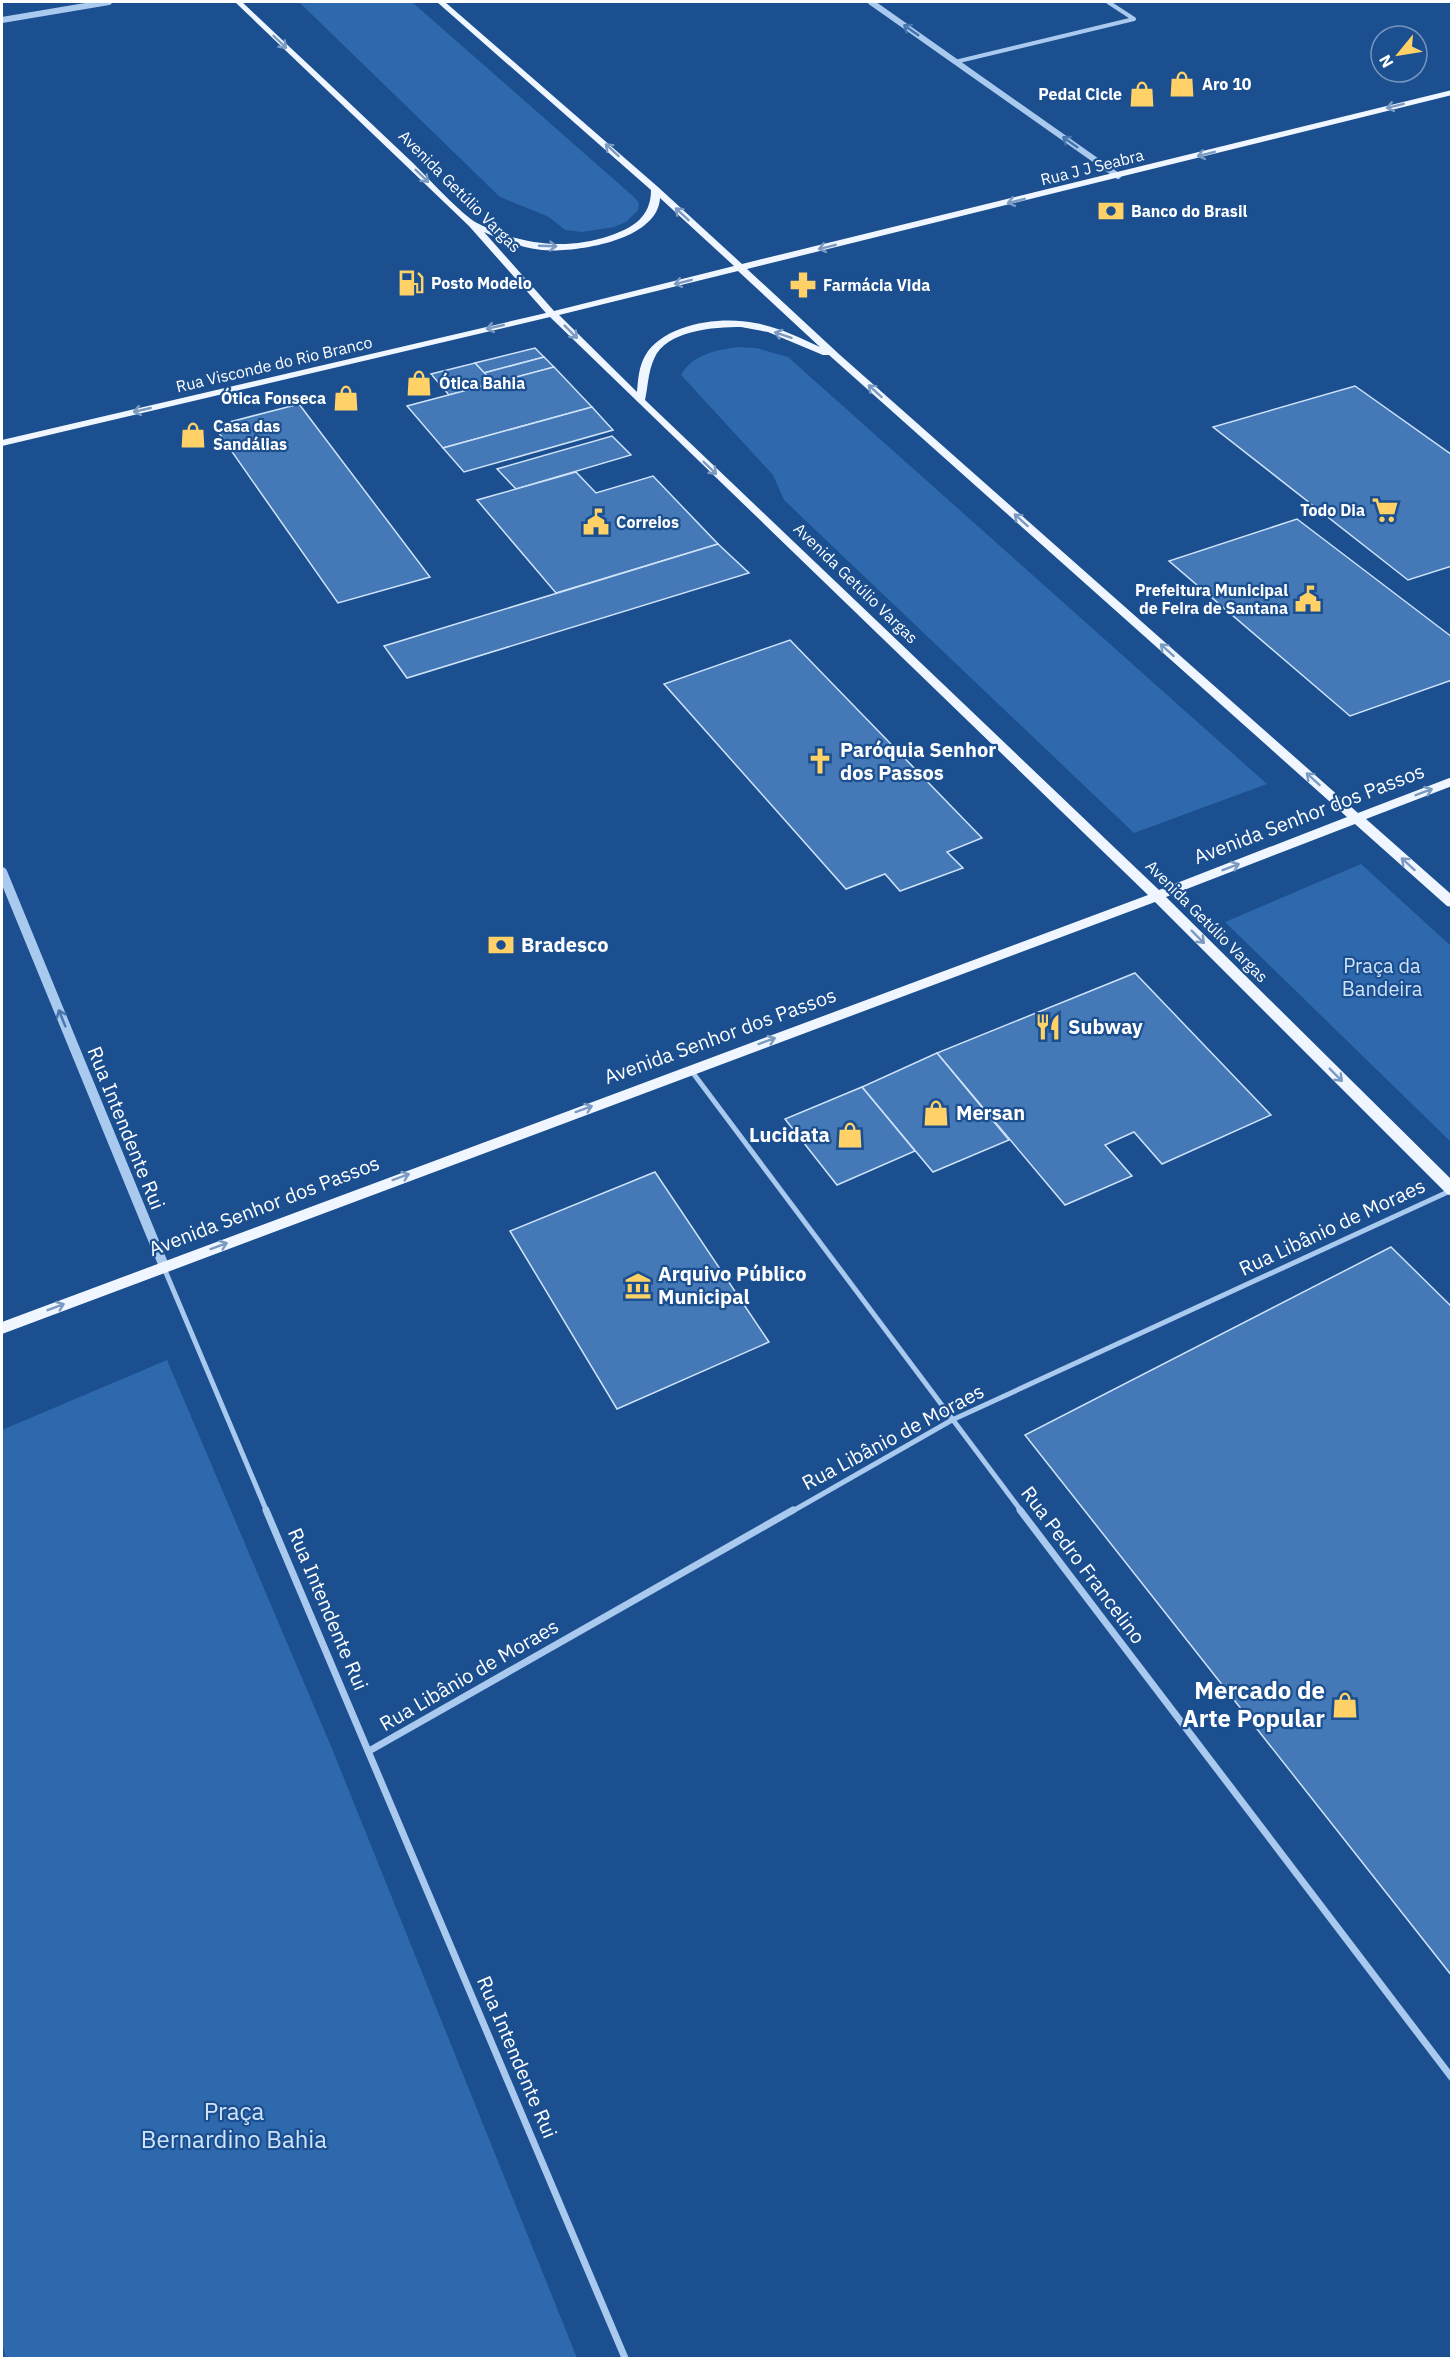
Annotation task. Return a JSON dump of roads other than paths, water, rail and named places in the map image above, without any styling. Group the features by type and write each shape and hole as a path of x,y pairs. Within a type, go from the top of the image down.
{"main road":[{"name":"Avenida Getúlio Vargas","path":"238,2 472,224 552,314 640,401 1157,896 1451,1190"},
{"path":"441,2 655,189 837,357 1452,903"},
{"name":"Rua J J Seabra","path":"552,314 1452,92"},
{"path":"472,224 513,240 541,247 570,247 600,242 638,226 655,206 655,189"},
{"name":"Rua Visconde do Rio Branco","path":"2,443 552,314"},
{"path":"640,401 650,355 662,343 680,333 702,327 753,325 837,357"},
{"name":"Avenida Senhor dos Passos","path":"2,1328 1157,896 1452,781"}],"street":[{"path":"2,20 109,2"},
{"path":"871,2 1118,176"},
{"path":"955,62 1134,19 1108,2"},
{"name":"Rua Intendente Rui","path":"2,872 164,1266 625,2358"},
{"name":"Rua Pedro Francelino","path":"690,1070 952,1420 1452,2078"},
{"name":"Rua Libânio de Moraes","path":"369,1751 952,1420 1451,1190"}],"place":[{"name":"Aro 10","path":"1182,84"},
{"name":"Pedal Cicle","path":"1142,94"},
{"name":"Banco do Brasil","path":"1111,211"},
{"name":"Posto Modelo","path":"411,283"},
{"name":"Farmácia Vida","path":"803,285"},
{"name":"Ótica Bahia","path":"419,383"},
{"name":"Ótica Fonseca","path":"346,398"},
{"name":"Casa das Sandálias","path":"193,435"},
{"name":"Todo Dia","path":"1385,510"},
{"name":"Correios","path":"596,522"},
{"name":"Prefeitura Municipal de Feira de Santana","path":"1308,599"},
{"name":"Paróquia Senhor dos Passos","path":"820,761"},
{"name":"Bradesco","path":"501,945"},
{"name":"Subway","path":"1048,1027"},
{"name":"Mersan","path":"936,1113"},
{"name":"Lucidata","path":"850,1135"},
{"name":"Arquivo Público Municipal","path":"638,1286"},
{"name":"Mercado de Arte Popular","path":"1345,1705"}],"park label":[{"name":"Praça da Bandeira","path":"1382,978"},
{"name":"Praça Bernardino Bahia","path":"234,2126"}]}
